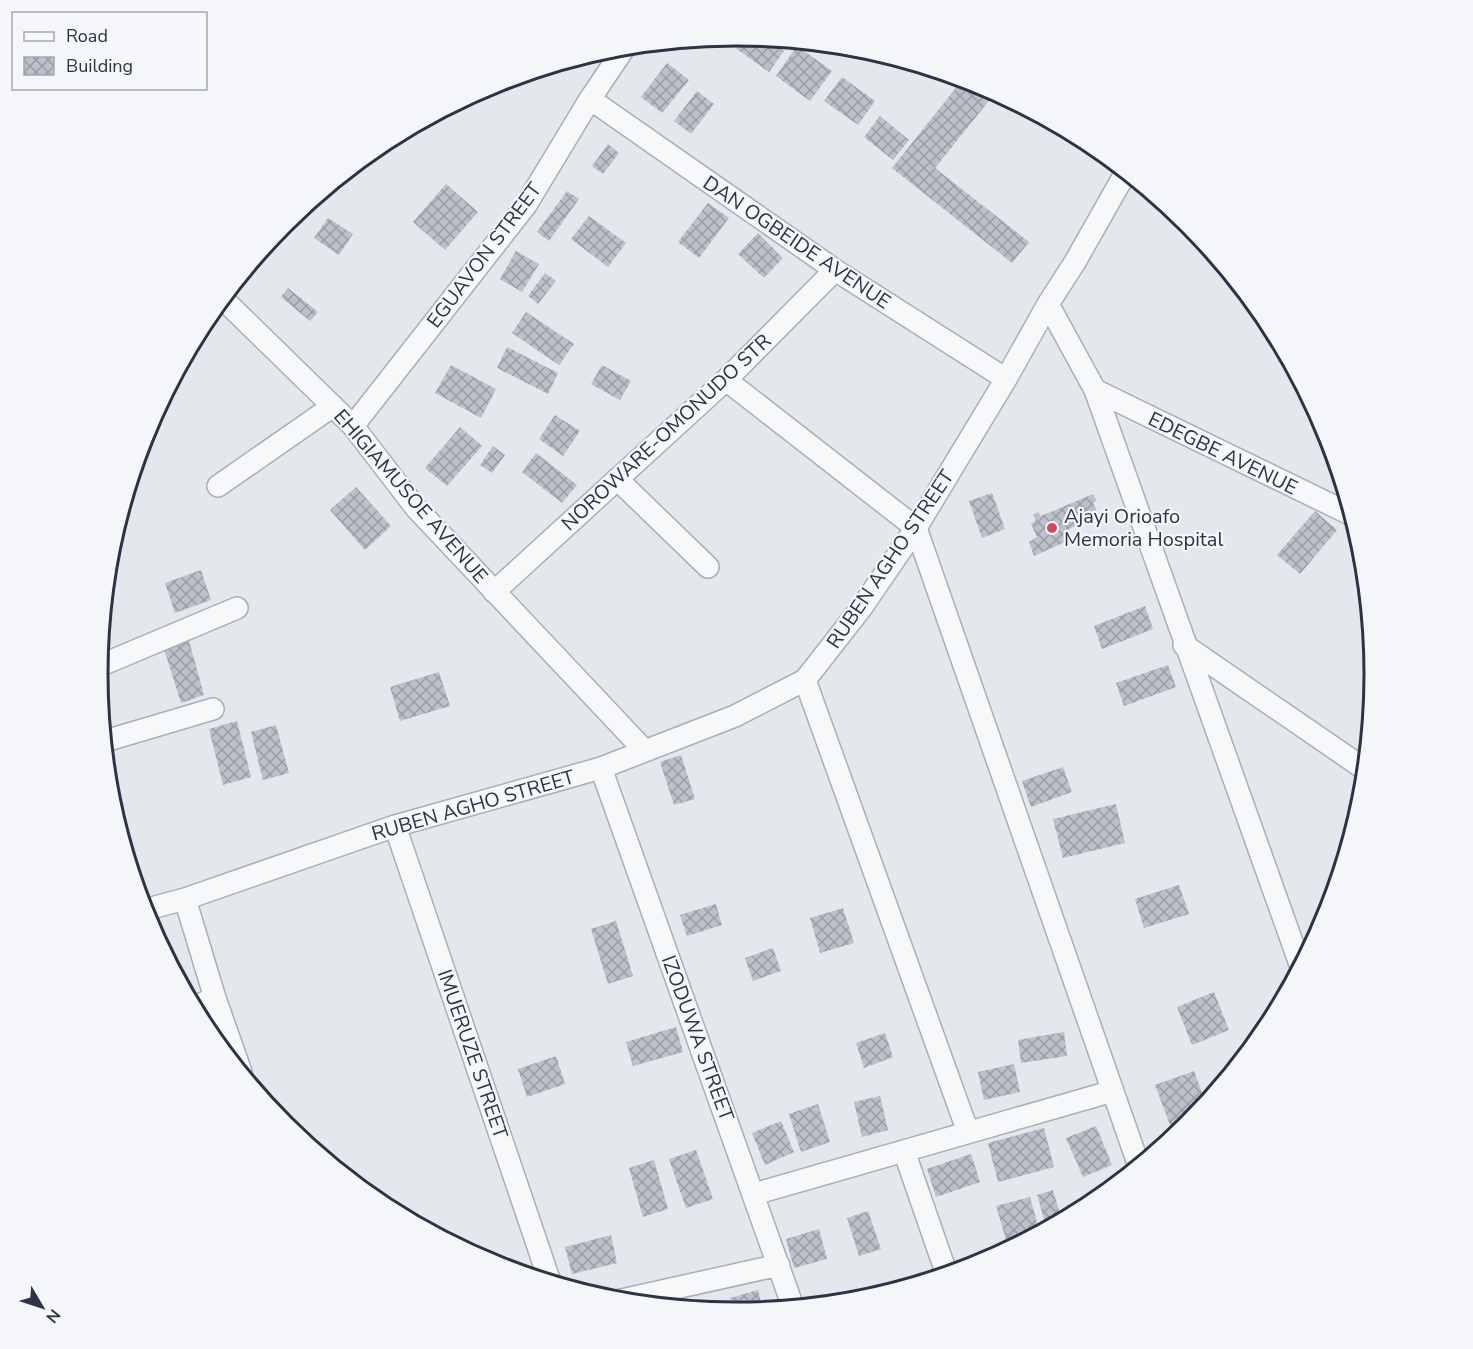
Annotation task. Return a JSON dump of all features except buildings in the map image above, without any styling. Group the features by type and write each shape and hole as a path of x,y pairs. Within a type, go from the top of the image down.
{"street":[{"name":"EGUAVON STREET","path":"353,426 526,205 617,58"},
{"name":"DAN OGBEIDE AVENUE","path":"590,99 835,270 1006,379"},
{"name":"RUBEN AGHO STREET","path":"153,908 186,899 395,826 601,768 735,716 804,680 862,607 916,528 1122,179"},
{"name":"NOROWARE-OMONUDO STR","path":"494,591 726,380 835,270"},
{"path":"1048,304 1095,390 1297,958"},
{"name":"EHIGIAMUSOE AVENUE","path":"229,305 353,426 416,508 644,750"},
{"path":"726,380 916,528 1136,1159"},
{"name":"EDEGBE AVENUE","path":"1095,390 1343,510"},
{"path":"218,486 333,406"},
{"path":"617,479 708,567"},
{"path":"109,662 237,608"},
{"path":"1184,645 1358,764"},
{"path":"804,680 968,1132"},
{"path":"112,739 213,709"},
{"name":"IZODUWA STREET","path":"601,768 791,1300"},
{"name":"IMUERUZE STREET","path":"395,826 547,1273"},
{"path":"186,899 215,998 233,1051"},
{"path":"202,1003 215,998"},
{"path":"754,1194 1113,1091"},
{"path":"904,1151 944,1267"},
{"path":"644,1295 779,1265"}],"place":[{"name":"Ajayi Orioafo Memoria Hospital","path":"1052,528"}]}
